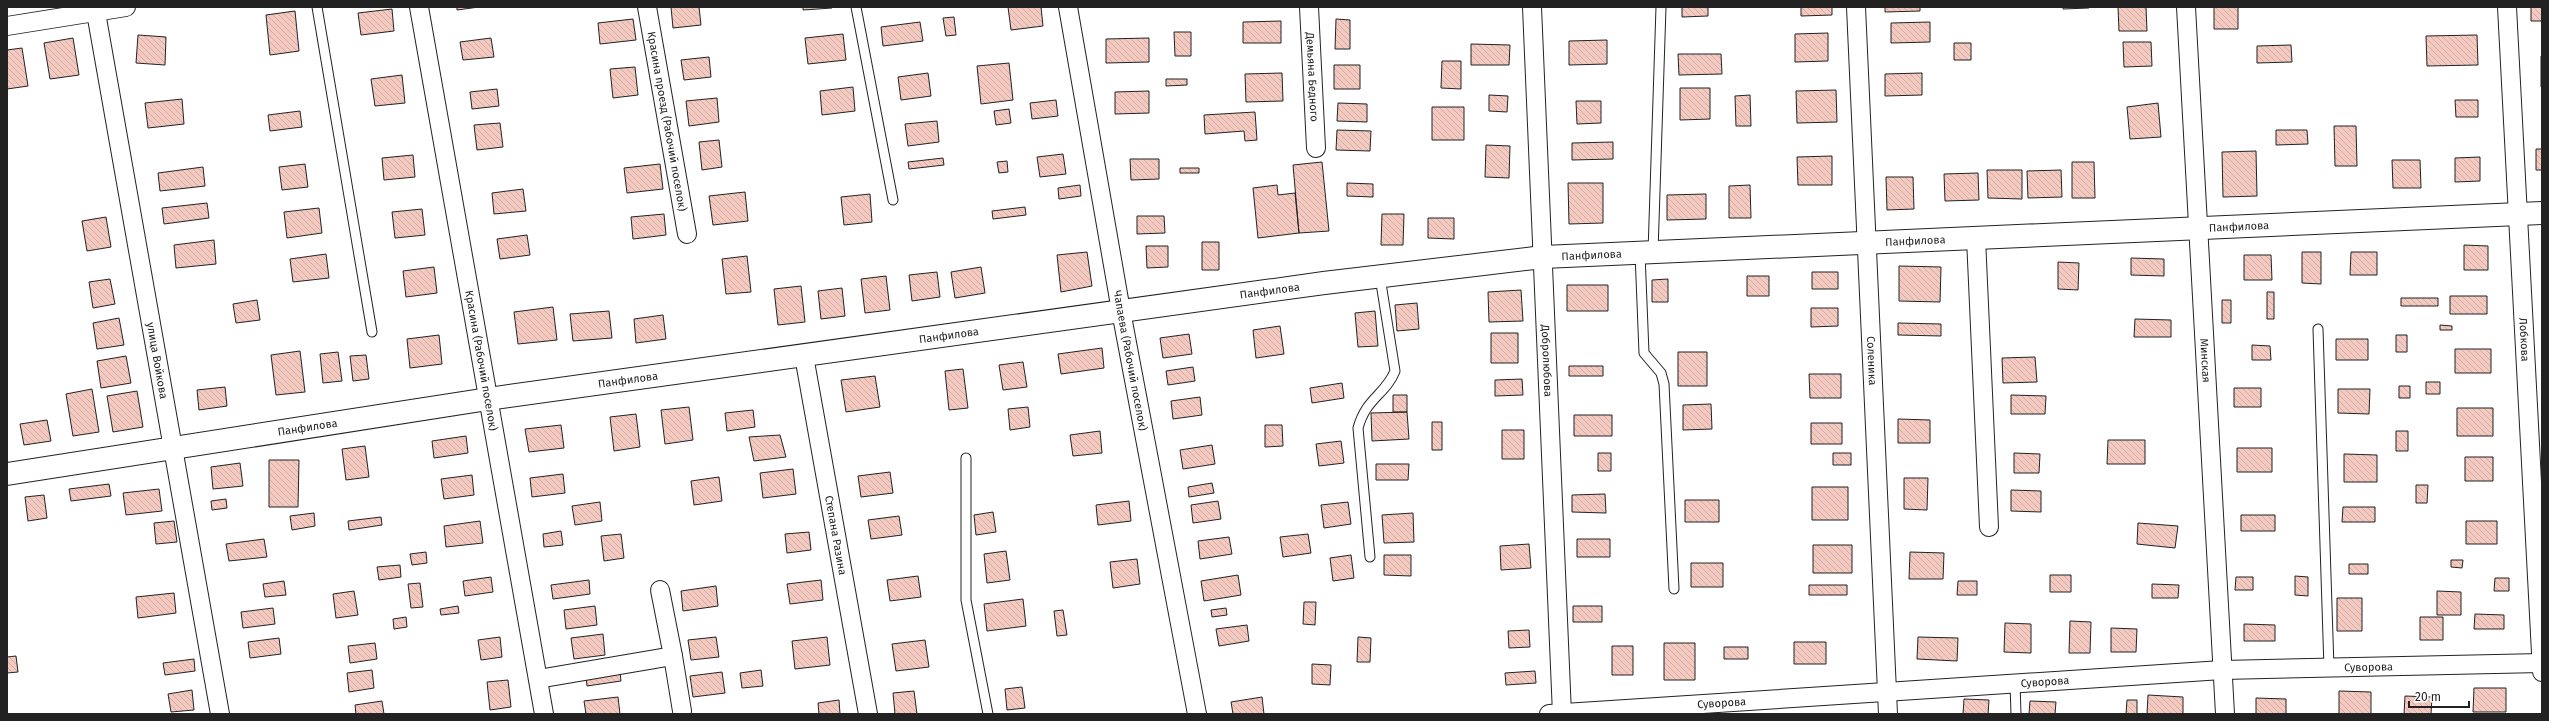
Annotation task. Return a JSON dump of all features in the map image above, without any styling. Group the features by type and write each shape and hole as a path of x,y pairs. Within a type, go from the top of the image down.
{"street":[{"path":"7,26 95,9 126,7"},
{"name":"Красина (Рабочий поселок)","path":"419,7 544,714"},
{"name":"Красина проезд (Рабочий поселок)","path":"647,7 688,234"},
{"name":"Чапаева (Рабочий поселок)","path":"1068,7 1121,312 1197,714"},
{"name":"Демьяна Бедного","path":"1309,7 1316,148"},
{"name":"Добролюбова","path":"1532,7 1544,257 1558,713"},
{"name":"Соленика","path":"1856,7 1888,714"},
{"name":"Минская","path":"2186,7 2225,714"},
{"name":"Лобкова","path":"2508,7 2542,672"},
{"name":"улица Войкова","path":"95,9 220,714"},
{"name":"Панфилова","path":"7,474 488,399 1380,277 1544,257 2542,213"},
{"path":"1976,238 1989,527"},
{"name":"Степана Разина","path":"804,356 868,714"},
{"path":"660,590 682,711"},
{"path":"538,680 673,656"},
{"name":"Суворова","path":"1558,713 2222,670 2542,663"}],"lane":[{"path":"317,7 372,332"},
{"path":"856,7 893,200"},
{"path":"1660,7 1646,253 1644,353 1661,373 1664,384 1674,590"},
{"path":"1370,558 1358,428 1362,415 1369,404 1392,380 1395,371 1380,277"},
{"path":"2318,329 2329,668"},
{"path":"966,458 966,600 988,714"},
{"path":"2015,683 2016,714"}],"building":[{"path":"457,7 479,7 457,10"},
{"path":"671,7 699,7 701,25 673,28"},
{"path":"803,7 832,7 832,8 803,10"},
{"path":"1008,7 1041,7 1043,26 1011,30"},
{"path":"1682,7 1708,7 1708,16 1682,17"},
{"path":"1801,7 1832,7 1832,15 1801,16"},
{"path":"1885,7 1920,7 1920,11 1885,12"},
{"path":"2063,7 2089,7 2089,8 2063,9"},
{"path":"2118,7 2146,7 2147,31 2119,31"},
{"path":"2214,7 2238,7 2238,29 2214,29"},
{"path":"2531,7 2542,7 2542,21 2531,21"},
{"path":"392,9 394,31 361,35 358,13"},
{"path":"295,11 299,51 270,55 266,15"},
{"path":"954,17 956,35 946,36 943,18"},
{"path":"633,19 636,40 600,44 598,23"},
{"path":"1336,19 1350,20 1350,49 1335,49"},
{"path":"1281,21 1281,43 1243,43 1243,22"},
{"path":"920,22 923,41 883,46 881,27"},
{"path":"1930,22 1930,42 1891,43 1891,23"},
{"path":"1174,32 1191,32 1191,56 1175,56"},
{"path":"1828,33 1828,61 1795,62 1795,34"},
{"path":"843,34 846,60 808,64 805,38"},
{"path":"138,35 166,37 165,65 136,63"},
{"path":"2477,35 2478,65 2427,66 2426,36"},
{"path":"73,38 79,75 50,79 44,43"},
{"path":"491,38 494,57 463,60 460,42"},
{"path":"1149,38 1149,62 1106,63 1106,39"},
{"path":"1607,40 1607,64 1569,65 1569,41"},
{"path":"2123,42 2151,42 2152,66 2124,67"},
{"path":"1954,43 1971,43 1971,60 1954,60"},
{"path":"1471,44 1510,45 1509,65 1471,65"},
{"path":"2291,45 2292,62 2257,63 2257,46"},
{"path":"22,48 28,86 7,89 7,50"},
{"path":"1678,54 1721,54 1722,74 1679,75"},
{"path":"2542,56 2542,87 2541,87"},
{"path":"709,57 711,77 684,80 681,60"},
{"path":"1442,61 1461,61 1461,89 1441,88"},
{"path":"1009,63 1013,100 981,104 977,66"},
{"path":"1334,65 1360,65 1360,89 1334,89"},
{"path":"635,67 638,95 613,98 610,69"},
{"path":"928,73 931,96 901,100 898,77"},
{"path":"1282,73 1283,101 1246,102 1245,74"},
{"path":"1922,73 1922,95 1885,96 1885,74"},
{"path":"402,75 405,103 375,106 371,79"},
{"path":"1166,79 1187,79 1187,85 1166,86"},
{"path":"853,87 855,111 822,115 820,91"},
{"path":"1680,88 1710,88 1710,119 1680,120"},
{"path":"497,89 499,106 472,109 470,92"},
{"path":"1836,90 1837,122 1797,123 1796,91"},
{"path":"1149,91 1149,113 1115,114 1115,92"},
{"path":"1489,95 1508,96 1507,112 1489,111"},
{"path":"1750,95 1751,126 1736,126 1735,96"},
{"path":"717,98 719,122 689,126 686,101"},
{"path":"182,99 184,124 148,128 145,103"},
{"path":"1056,100 1058,116 1032,119 1030,103"},
{"path":"2455,100 2478,100 2478,117 2456,117"},
{"path":"1576,101 1601,101 1601,123 1577,124"},
{"path":"1338,103 1367,104 1367,122 1337,121"},
{"path":"2158,103 2161,137 2130,139 2127,107"},
{"path":"1432,107 1464,107 1464,140 1432,140"},
{"path":"1009,109 1011,123 996,125 994,111"},
{"path":"300,111 302,127 270,131 268,115"},
{"path":"1255,112 1257,140 1245,141 1244,131 1205,134 1204,115"},
{"path":"937,121 939,142 908,146 905,124"},
{"path":"500,123 503,147 477,150 474,125"},
{"path":"2334,126 2356,126 2357,166 2335,166"},
{"path":"1337,130 1371,131 1370,151 1336,150"},
{"path":"2276,130 2307,130 2308,144 2276,145"},
{"path":"719,140 722,167 702,170 699,142"},
{"path":"1613,142 1613,159 1572,160 1572,143"},
{"path":"1486,145 1510,146 1509,178 1485,177"},
{"path":"2536,149 2542,149 2542,170 2536,170"},
{"path":"2256,151 2257,196 2223,197 2222,152"},
{"path":"1063,154 1066,174 1040,177 1037,157"},
{"path":"413,155 415,177 384,180 382,158"},
{"path":"1832,156 1832,185 1798,185 1797,157"},
{"path":"2480,157 2480,181 2455,182 2455,158"},
{"path":"943,158 944,165 909,169 908,162"},
{"path":"1130,159 1159,159 1159,179 1131,180"},
{"path":"2392,160 2420,160 2421,188 2393,188"},
{"path":"1007,161 1008,172 999,173 997,162"},
{"path":"1322,162 1329,231 1299,233 1293,165"},
{"path":"2072,162 2094,162 2095,198 2072,198"},
{"path":"305,164 308,187 282,190 279,167"},
{"path":"660,164 663,189 627,193 624,168"},
{"path":"203,167 205,186 160,191 158,173"},
{"path":"1180,168 1199,168 1199,173 1180,173"},
{"path":"1987,170 2022,170 2022,199 1988,198"},
{"path":"2061,170 2062,197 2028,198 2027,171"},
{"path":"1978,173 1979,200 1945,201 1944,174"},
{"path":"1886,177 1913,177 1914,209 1887,210"},
{"path":"1347,183 1373,184 1373,197 1347,196"},
{"path":"1568,183 1603,183 1603,223 1569,224"},
{"path":"1080,185 1081,196 1059,199 1058,188"},
{"path":"1277,185 1278,195 1295,193 1299,233 1258,238 1253,188"},
{"path":"1750,185 1751,218 1729,218 1729,186"},
{"path":"523,189 526,211 494,214 492,193"},
{"path":"745,192 748,221 713,225 709,196"},
{"path":"870,194 872,222 844,225 841,197"},
{"path":"1706,194 1706,219 1667,220 1667,195"},
{"path":"207,203 209,218 164,224 162,208"},
{"path":"1025,207 1026,215 993,219 992,211"},
{"path":"319,208 322,233 287,238 284,212"},
{"path":"422,209 425,235 395,238 392,212"},
{"path":"664,214 666,235 633,239 631,217"},
{"path":"1382,214 1404,214 1403,245 1381,245"},
{"path":"1137,216 1164,216 1165,233 1137,234"},
{"path":"106,217 111,247 87,251 82,221"},
{"path":"1428,218 1454,218 1454,239 1428,238"},
{"path":"527,235 530,255 500,259 497,239"},
{"path":"214,240 216,264 176,268 174,245"},
{"path":"1202,242 1219,242 1219,270 1202,270"},
{"path":"2464,245 2488,246 2488,270 2464,270"},
{"path":"1146,246 1168,246 1168,267 1147,268"},
{"path":"1087,252 1092,286 1061,292 1057,255"},
{"path":"2302,252 2321,252 2321,284 2302,283"},
{"path":"2351,252 2377,252 2377,275 2350,275"},
{"path":"326,254 329,278 293,282 290,259"},
{"path":"2244,255 2271,255 2272,280 2244,280"},
{"path":"747,256 751,292 726,294 722,259"},
{"path":"2131,258 2164,259 2164,276 2131,275"},
{"path":"2058,262 2079,263 2078,290 2058,289"},
{"path":"1899,266 1941,267 1940,302 1899,301"},
{"path":"434,267 437,293 406,297 403,271"},
{"path":"981,267 985,293 955,298 951,272"},
{"path":"937,272 940,297 912,301 909,275"},
{"path":"1812,272 1838,272 1838,289 1812,289"},
{"path":"886,276 890,310 865,313 861,279"},
{"path":"1747,276 1769,276 1769,296 1747,296"},
{"path":"110,279 115,304 93,308 89,282"},
{"path":"1668,279 1668,302 1652,302 1652,280"},
{"path":"1567,285 1608,285 1608,311 1567,311"},
{"path":"801,286 805,322 778,325 774,289"},
{"path":"842,288 845,316 821,319 818,291"},
{"path":"1521,290 1523,321 1489,322 1488,292"},
{"path":"2267,292 2274,292 2274,319 2267,319"},
{"path":"2450,296 2487,296 2487,314 2450,314"},
{"path":"2401,298 2438,298 2438,306 2401,306"},
{"path":"257,300 260,320 236,323 233,304"},
{"path":"2222,300 2231,300 2231,323 2222,323"},
{"path":"1417,303 1419,329 1397,331 1395,305"},
{"path":"553,307 557,340 518,344 514,312"},
{"path":"1811,308 1838,308 1838,326 1811,327"},
{"path":"609,311 612,338 573,341 570,314"},
{"path":"1375,311 1378,346 1358,347 1355,313"},
{"path":"663,315 666,339 636,343 634,319"},
{"path":"119,318 124,345 97,349 93,323"},
{"path":"2135,319 2171,320 2171,337 2134,337"},
{"path":"1898,323 1941,324 1941,336 1898,335"},
{"path":"2440,325 2452,326 2452,330 2440,330"},
{"path":"1280,326 1284,354 1256,358 1253,330"},
{"path":"1491,333 1518,333 1518,363 1491,363"},
{"path":"1189,334 1192,354 1163,358 1160,338"},
{"path":"439,335 442,364 410,368 407,339"},
{"path":"2396,335 2407,335 2407,352 2396,352"},
{"path":"2336,339 2368,339 2368,360 2336,360"},
{"path":"2252,345 2270,346 2271,360 2252,360"},
{"path":"1102,348 1104,368 1061,374 1058,354"},
{"path":"2455,349 2491,349 2491,373 2455,373"},
{"path":"300,351 305,392 276,395 271,355"},
{"path":"338,352 342,381 323,383 320,354"},
{"path":"1678,352 1707,352 1707,386 1678,386"},
{"path":"366,355 369,379 353,381 350,356"},
{"path":"126,356 131,383 101,388 97,361"},
{"path":"2035,357 2037,382 2003,383 2002,358"},
{"path":"1023,362 1027,387 1003,390 999,365"},
{"path":"1569,366 1603,366 1603,376 1569,376"},
{"path":"1193,367 1195,381 1168,385 1166,371"},
{"path":"963,369 968,408 949,410 945,371"},
{"path":"1809,374 1841,374 1841,398 1810,398"},
{"path":"875,376 880,407 846,412 841,380"},
{"path":"1522,379 1523,395 1495,396 1495,380"},
{"path":"2426,382 2440,382 2440,394 2426,394"},
{"path":"1342,383 1344,398 1312,403 1310,388"},
{"path":"2399,386 2410,386 2410,398 2399,398"},
{"path":"225,387 227,406 199,410 197,390"},
{"path":"2234,388 2261,388 2261,407 2234,407"},
{"path":"92,389 99,432 73,436 66,394"},
{"path":"2338,389 2370,389 2369,414 2338,413"},
{"path":"137,391 143,427 113,432 107,396"},
{"path":"1393,395 1407,395 1407,412 1393,412"},
{"path":"2011,395 2046,396 2045,414 2011,414"},
{"path":"1200,397 1202,415 1173,419 1171,401"},
{"path":"1711,404 1712,429 1683,430 1683,405"},
{"path":"689,407 693,440 665,444 661,410"},
{"path":"1028,407 1030,427 1010,430 1008,409"},
{"path":"2457,408 2493,408 2493,436 2457,436"},
{"path":"753,410 755,427 727,431 725,413"},
{"path":"1407,412 1409,439 1372,441 1371,413"},
{"path":"636,414 640,447 614,451 610,417"},
{"path":"1574,415 1612,415 1612,436 1574,436"},
{"path":"1898,419 1930,420 1930,443 1898,443"},
{"path":"47,420 51,441 24,445 20,424"},
{"path":"1432,422 1442,422 1442,450 1432,450"},
{"path":"1811,423 1842,423 1842,444 1811,444"},
{"path":"561,425 564,448 529,452 525,429"},
{"path":"1265,425 1282,425 1283,446 1265,447"},
{"path":"1502,430 1524,430 1524,459 1502,459"},
{"path":"1100,431 1102,453 1073,456 1070,435"},
{"path":"2396,431 2408,431 2408,451 2396,451"},
{"path":"780,435 786,457 754,461 749,437"},
{"path":"466,436 468,453 434,458 432,441"},
{"path":"2108,440 2145,440 2145,464 2107,464"},
{"path":"1341,441 1344,463 1319,466 1316,444"},
{"path":"1212,445 1215,464 1183,469 1180,450"},
{"path":"365,446 369,477 346,480 342,449"},
{"path":"2237,448 2272,448 2272,472 2237,472"},
{"path":"1598,453 1611,453 1611,471 1598,471"},
{"path":"1833,453 1851,453 1851,465 1833,465"},
{"path":"2014,453 2040,454 2039,473 2014,473"},
{"path":"2344,454 2377,455 2377,482 2344,482"},
{"path":"2465,457 2493,457 2493,481 2465,481"},
{"path":"269,460 299,460 298,507 269,507"},
{"path":"240,463 243,486 213,489 211,467"},
{"path":"1376,464 1409,464 1408,480 1376,480"},
{"path":"793,469 796,494 763,498 760,473"},
{"path":"890,472 893,493 861,497 858,476"},
{"path":"563,474 565,493 532,497 530,478"},
{"path":"472,475 474,495 444,499 441,479"},
{"path":"719,477 722,501 694,505 691,481"},
{"path":"1904,478 1928,478 1927,510 1904,509"},
{"path":"1212,483 1214,493 1189,497 1188,487"},
{"path":"109,484 111,496 71,501 69,489"},
{"path":"2416,485 2428,485 2427,503 2416,503"},
{"path":"1812,487 1848,487 1848,520 1812,520"},
{"path":"159,489 162,511 126,515 123,493"},
{"path":"2011,490 2041,491 2041,512 2011,511"},
{"path":"1605,494 1606,513 1572,512 1572,495"},
{"path":"44,495 47,518 28,521 25,497"},
{"path":"226,499 227,508 212,510 211,501"},
{"path":"1685,500 1719,500 1719,522 1685,522"},
{"path":"1129,501 1131,521 1098,525 1096,505"},
{"path":"1218,501 1221,519 1193,523 1191,505"},
{"path":"600,502 602,521 575,525 572,506"},
{"path":"1348,502 1351,524 1324,528 1321,505"},
{"path":"2343,507 2375,507 2375,522 2342,522"},
{"path":"993,512 996,532 976,535 974,515"},
{"path":"314,513 315,526 292,530 290,516"},
{"path":"1413,513 1414,542 1384,543 1382,515"},
{"path":"2241,515 2275,515 2275,531 2241,531"},
{"path":"899,516 902,535 871,539 868,520"},
{"path":"381,517 382,525 349,530 348,521"},
{"path":"174,521 177,542 156,544 154,523"},
{"path":"480,521 483,543 446,547 444,526"},
{"path":"2466,521 2497,521 2497,544 2466,544"},
{"path":"2138,523 2178,526 2175,548 2137,544"},
{"path":"561,531 563,545 544,547 543,534"},
{"path":"809,532 811,550 787,553 785,534"},
{"path":"621,534 624,558 604,561 601,536"},
{"path":"1308,534 1311,553 1283,557 1280,537"},
{"path":"1229,537 1232,554 1200,559 1198,541"},
{"path":"264,539 267,557 229,561 226,544"},
{"path":"1577,539 1610,539 1610,557 1577,557"},
{"path":"1529,544 1531,568 1501,570 1500,546"},
{"path":"1813,545 1852,545 1852,573 1813,573"},
{"path":"1006,551 1010,580 987,583 984,554"},
{"path":"426,552 427,563 412,565 410,554"},
{"path":"1910,552 1944,553 1943,579 1909,579"},
{"path":"1351,555 1354,578 1333,581 1330,558"},
{"path":"1384,555 1411,555 1411,576 1384,575"},
{"path":"1137,559 1140,584 1113,588 1110,562"},
{"path":"2451,560 2463,560 2462,568 2451,567"},
{"path":"1691,563 1723,563 1723,587 1691,587"},
{"path":"2349,564 2368,564 2368,574 2349,574"},
{"path":"400,565 401,577 379,580 377,567"},
{"path":"1238,575 1241,595 1204,601 1201,581"},
{"path":"2050,575 2071,575 2071,592 2050,592"},
{"path":"918,576 921,597 890,601 887,580"},
{"path":"2295,576 2308,577 2308,596 2295,595"},
{"path":"491,577 493,592 465,596 463,581"},
{"path":"2236,577 2253,577 2253,590 2235,590"},
{"path":"2495,578 2509,578 2509,591 2494,591"},
{"path":"589,580 590,594 553,599 551,585"},
{"path":"821,580 823,600 790,604 787,584"},
{"path":"284,581 286,595 265,597 263,584"},
{"path":"1958,581 1977,581 1977,595 1957,595"},
{"path":"420,583 423,607 411,608 408,584"},
{"path":"2152,584 2179,585 2178,598 2152,598"},
{"path":"1809,585 1847,585 1847,595 1809,595"},
{"path":"716,586 718,606 683,611 681,591"},
{"path":"354,591 358,615 336,618 333,594"},
{"path":"2437,591 2461,592 2461,615 2437,615"},
{"path":"174,593 176,613 138,618 136,597"},
{"path":"2337,598 2362,598 2362,631 2337,631"},
{"path":"1023,599 1026,626 987,631 984,604"},
{"path":"1304,602 1316,602 1315,625 1303,624"},
{"path":"458,606 459,613 441,615 440,609"},
{"path":"595,606 597,625 566,629 564,610"},
{"path":"1573,606 1602,606 1602,622 1573,622"},
{"path":"273,608 275,624 243,628 241,612"},
{"path":"1226,608 1227,615 1212,617 1211,610"},
{"path":"1063,610 1067,635 1057,636 1054,611"},
{"path":"2475,614 2504,615 2504,629 2474,629"},
{"path":"406,617 407,627 394,629 393,619"},
{"path":"2420,617 2443,617 2443,640 2420,640"},
{"path":"2070,621 2091,622 2090,653 2069,653"},
{"path":"2005,623 2031,624 2031,653 2004,652"},
{"path":"2244,624 2275,625 2275,641 2244,641"},
{"path":"1247,625 1249,641 1219,646 1216,629"},
{"path":"2111,628 2137,629 2136,652 2111,652"},
{"path":"1529,630 1530,647 1509,648 1508,631"},
{"path":"603,634 605,655 574,659 571,638"},
{"path":"500,637 502,657 481,660 478,640"},
{"path":"716,637 719,657 691,660 688,640"},
{"path":"827,637 830,665 795,669 792,641"},
{"path":"1358,637 1371,638 1370,662 1357,662"},
{"path":"1918,637 1958,638 1957,661 1917,659"},
{"path":"279,638 281,654 250,658 248,642"},
{"path":"925,640 929,667 896,671 892,644"},
{"path":"1794,642 1826,642 1826,664 1794,664"},
{"path":"375,643 377,659 350,663 348,646"},
{"path":"1664,643 1695,643 1695,680 1664,680"},
{"path":"1612,646 1633,646 1633,675 1612,675"},
{"path":"1724,647 1748,647 1748,659 1724,659"},
{"path":"16,656 18,672 7,673 7,657"},
{"path":"194,659 195,671 165,675 163,663"},
{"path":"1312,664 1331,665 1330,685 1312,684"},
{"path":"372,670 374,688 349,692 347,673"},
{"path":"761,670 763,686 742,688 740,673"},
{"path":"1535,671 1536,683 1506,685 1505,673"},
{"path":"620,672 621,681 587,686 586,676"},
{"path":"722,672 725,693 693,697 690,676"},
{"path":"508,680 511,707 490,710 487,682"},
{"path":"1022,687 1025,708 1007,710 1005,689"},
{"path":"2474,688 2506,688 2506,712 2473,712"},
{"path":"192,690 194,710 171,712 168,694"},
{"path":"914,691 917,714 895,714 893,693"},
{"path":"2339,691 2371,692 2371,714 2339,714"},
{"path":"2148,695 2183,697 2183,714 2147,714"},
{"path":"2405,696 2432,697 2431,714 2404,714"},
{"path":"618,697 620,714 586,714 584,701"},
{"path":"1262,697 1264,714 1233,714 1231,702"},
{"path":"2256,698 2286,699 2286,714 2256,714"},
{"path":"1964,699 1989,700 1988,714 1963,714"},
{"path":"839,700 840,714 819,714 818,703"},
{"path":"2127,700 2137,700 2137,714 2126,714"},
{"path":"382,701 384,714 356,714 355,705"},
{"path":"2030,701 2056,702 2055,714 2029,714"}]}
